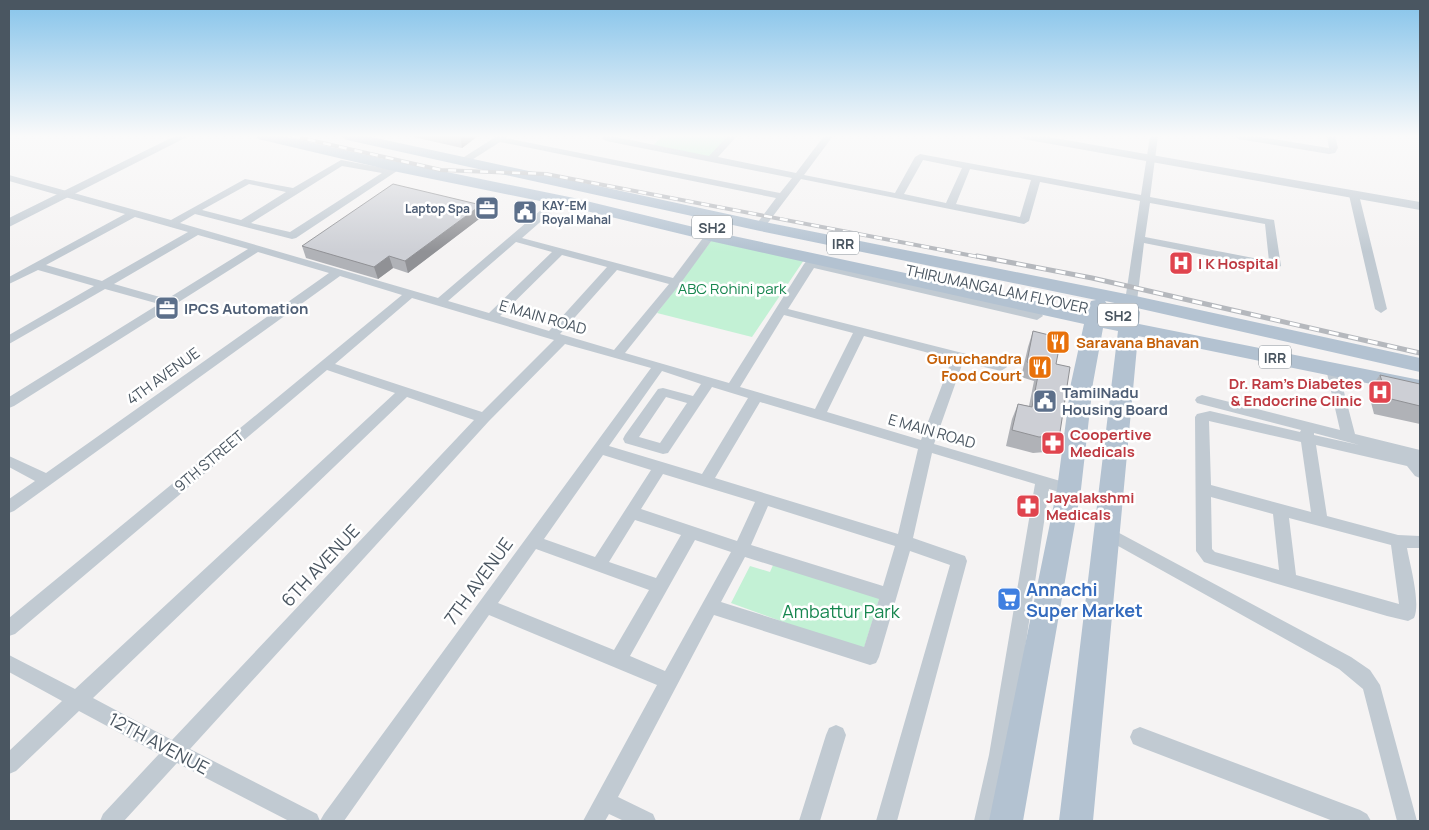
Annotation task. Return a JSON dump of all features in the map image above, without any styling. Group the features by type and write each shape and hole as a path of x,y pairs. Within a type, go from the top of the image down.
{"main road":[{"name":"SH2","path":"420,175 567,201"},
{"name":"SH2","path":"527,175 587,188"},
{"name":"IRR","path":"587,188 1004,276 1097,308"},
{"name":"THIRUMANGALAM FLYOVER","path":"587,188 604,196 816,254 1420,372"},
{"name":"IRR","path":"567,201 710,236 816,254 997,298 1097,308 1420,364"},
{"name":"THIRUMANGALAM FLYOVER","path":"567,201 592,202 816,254 1420,379"},
{"path":"997,298 1004,276"},
{"path":"1006,821 1056,484 1082,384 1097,308"},
{"name":"IRR","path":"1130,315 1332,369 1420,387"},
{"path":"1076,821 1130,315"}],"street":[{"path":"9,223 106,175"},
{"path":"242,224 321,175"},
{"path":"193,211 292,236 387,175"},
{"path":"679,175 782,196"},
{"path":"760,226 798,175 1024,221 1036,179"},
{"path":"899,195 910,175"},
{"path":"950,206 963,175"},
{"path":"1013,175 1270,222 1275,266 1141,240"},
{"path":"1130,315 1148,175"},
{"path":"1236,175 1420,206"},
{"name":"E MAIN ROAD","path":"9,178 257,248 409,295 659,366 732,390 1056,484"},
{"path":"172,224 248,181 294,191"},
{"path":"1354,195 1381,309"},
{"path":"438,303 514,239 567,201"},
{"path":"9,280 135,213"},
{"path":"9,340 197,231"},
{"path":"617,355 676,282 710,236"},
{"path":"514,239 676,282"},
{"path":"9,403 257,248"},
{"path":"491,318 560,251"},
{"path":"732,390 816,254 1037,316"},
{"path":"36,266 106,284 168,303"},
{"name":"6TH AVENUE","path":"110,821 484,418 556,338 614,266"},
{"name":"4TH AVENUE","path":"9,507 337,272"},
{"name":"9TH STREET","path":"9,628 409,295"},
{"path":"781,311 1001,367"},
{"path":"820,415 860,331"},
{"path":"710,606 870,657 904,542 926,446 959,356"},
{"path":"325,365 484,418"},
{"name":"7TH AVENUE","path":"332,821 598,448 659,366"},
{"path":"1332,369 1350,437"},
{"path":"696,401 663,392 630,437 631,440 663,449 696,401 709,382"},
{"path":"9,764 404,392"},
{"path":"706,481 756,396"},
{"path":"1202,400 1307,433 1412,462 1420,472"},
{"path":"1398,541 1408,602 1408,613 1387,609 1210,557 1204,552 1202,417 1210,416 1307,433 1350,437 1420,455"},
{"path":"616,423 636,429"},
{"path":"1307,433 1320,520"},
{"path":"598,448 764,498 952,557 959,561 887,821"},
{"path":"9,461 46,480"},
{"path":"598,565 660,467"},
{"path":"985,821 1056,484"},
{"path":"1203,489 1398,541 1420,542"},
{"path":"594,821 741,548 764,498"},
{"path":"1280,510 1288,580"},
{"path":"631,512 888,594"},
{"path":"618,660 691,532"},
{"path":"1108,533 1345,663 1363,676 1371,685 1407,821"},
{"path":"532,540 660,587"},
{"path":"485,606 669,681"},
{"name":"12TH AVENUE","path":"9,663 175,752 310,821"},
{"path":"809,821 836,735"},
{"path":"1140,737 1360,821"},
{"path":"604,801 646,821"}],"green space":[{"name":"ABC Rohini park","path":"712,240 804,260 752,337 657,313"},
{"name":"Ambattur Park","path":"777,556 881,593 863,651 731,603 750,566 770,572"}],"building":[{"path":"393,184 481,205 405,261 389,256 374,267 302,246"},
{"name":"TamilNadu Housing Board","path":"1033,331 1061,338 1056,364 1070,367 1060,432 1052,436 1039,437 1012,430 1018,404 1032,407 1040,365 1027,362"},
{"path":"1380,375 1420,384 1420,406 1387,398"}],"railway":[{"path":"550,175 984,258"},
{"path":"977,256 1092,278 1420,353"}],"place":[{"name":"Laptop Spa","path":"487,208"},
{"name":"KAY-EM Royal Mahal","path":"525,212"},
{"name":"I K Hospital","path":"1181,263"},
{"name":"IPCS Automation","path":"167,308"},
{"name":"Saravana Bhavan","path":"1058,342"},
{"name":"Guruchandra Food Court","path":"1040,367"},
{"name":"Dr. Ram's Diabetes & Endocrine Clinic","path":"1380,392"},
{"name":"TamilNadu Housing Board","path":"1045,401"},
{"name":"Coopertive Medicals","path":"1053,443"},
{"name":"Jayalakshmi Medicals","path":"1028,506"},
{"name":"Annachi Super Market","path":"1009,599"}]}
